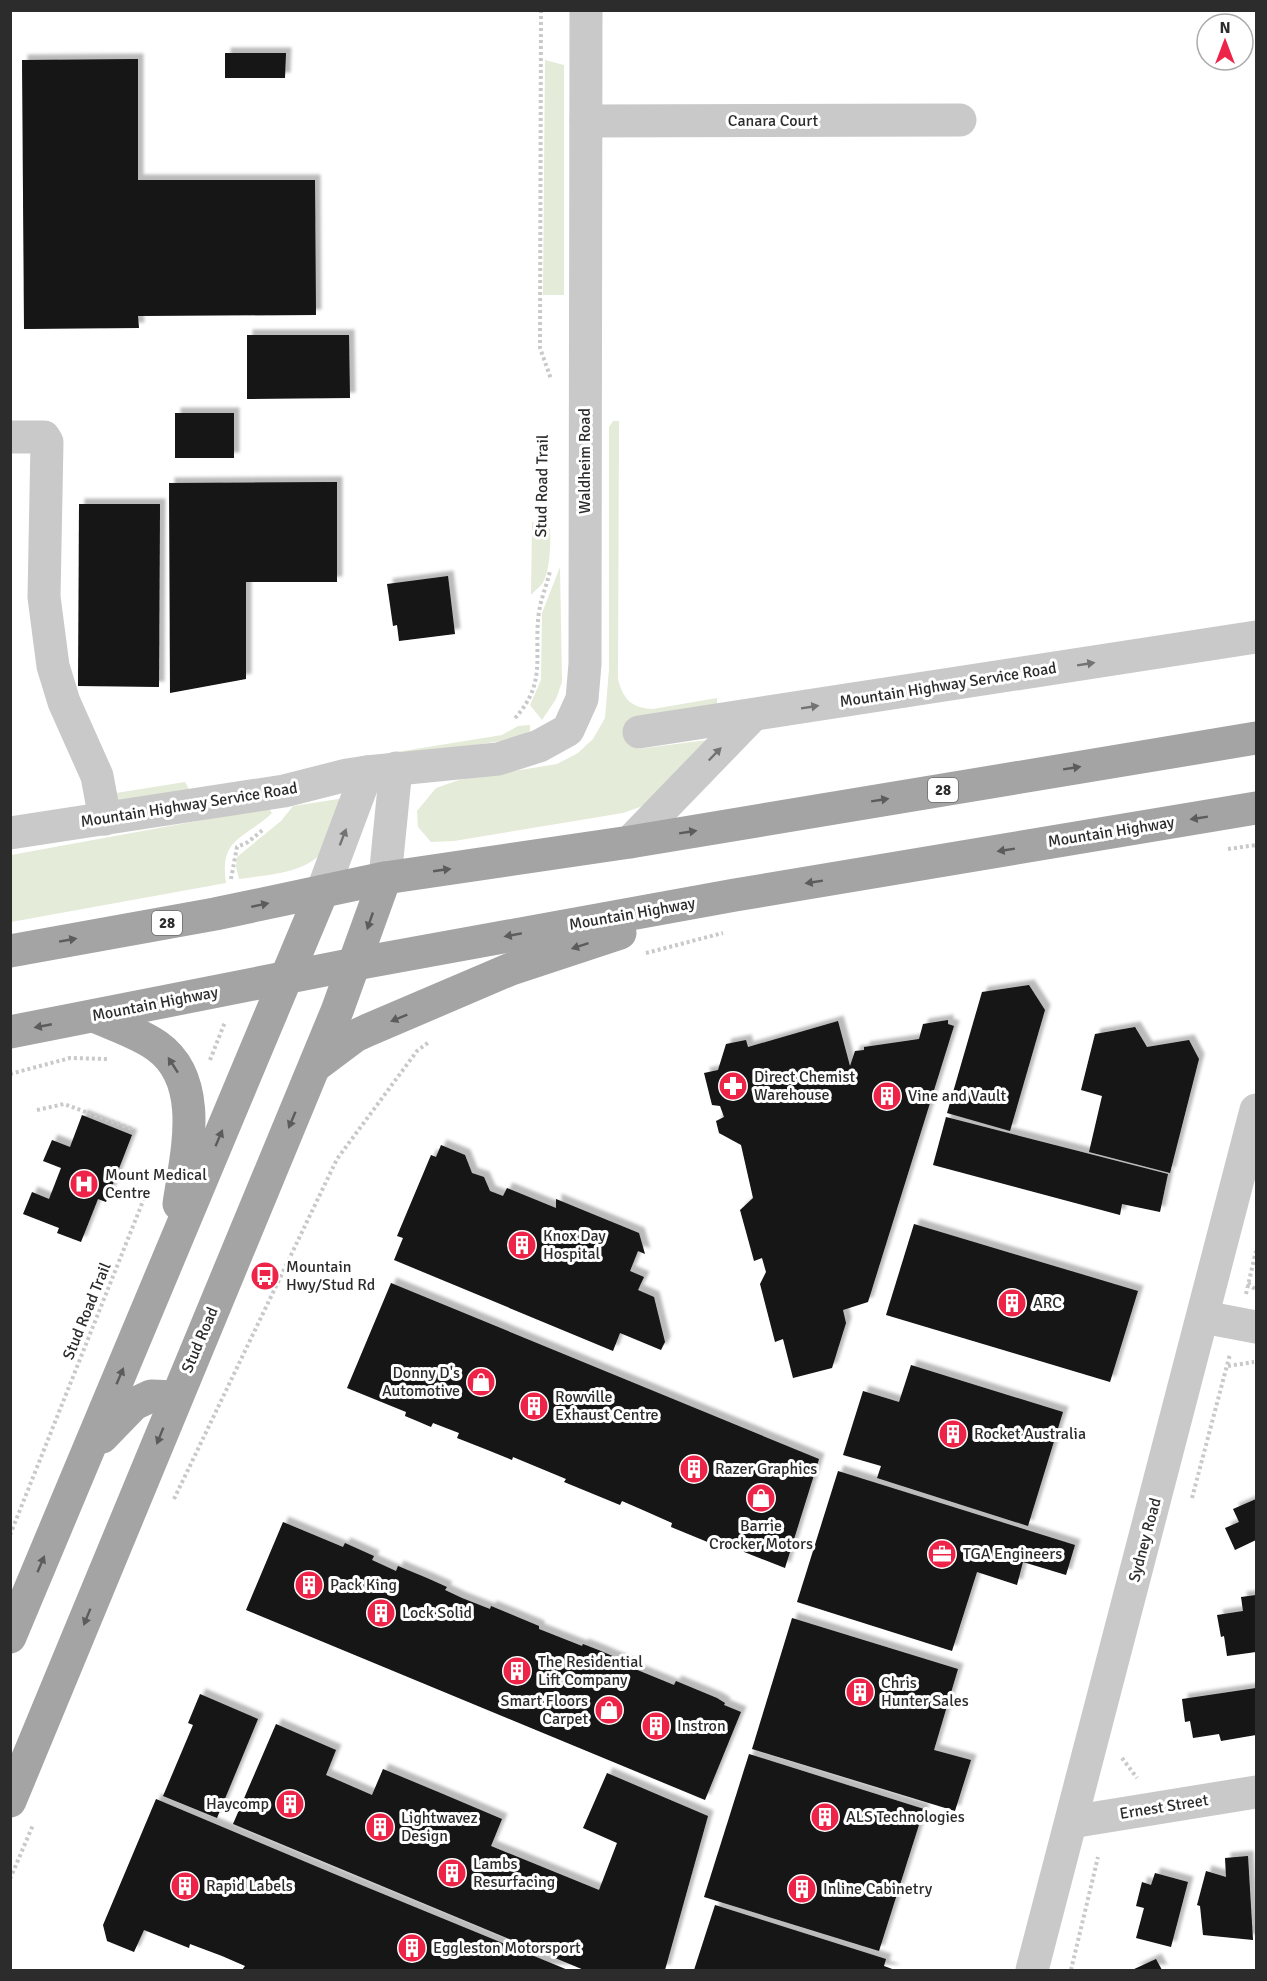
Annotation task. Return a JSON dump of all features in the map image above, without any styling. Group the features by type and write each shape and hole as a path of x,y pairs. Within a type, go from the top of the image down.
{"main road":[{"name":"28","path":"10,951 214,914 385,878 630,842 1257,738"},
{"name":"Mountain Highway","path":"10,1032 286,977 735,895 1257,808"},
{"name":"Stud Road","path":"10,1801 315,1066 355,964 385,878"},
{"path":"10,1637 322,892"},
{"path":"315,1066 362,1033 510,969 735,895"},
{"path":"94,1016 158,1047 176,1068 186,1089 189,1100 189,1124 174,1245"},
{"path":"90,1449 134,1404 151,1396 176,1397"}],"street":[{"name":"Waldheim Road","path":"382,770 498,759 539,746 568,730 582,699 585,664 586,10"},
{"name":"Canara Court","path":"586,121 960,120"},
{"path":"10,437 44,437 46,442 44,597 53,666 64,702 97,776 105,819"},
{"name":"Mountain Highway Service Road","path":"639,732 1257,637"},
{"path":"630,842 752,716"},
{"name":"Mountain Highway Service Road","path":"10,833 105,819 265,809 284,791 347,775 382,770"},
{"path":"382,770 385,878"},
{"path":"322,892 382,770"},
{"name":"Sydney Road","path":"1032,1971 1257,1110"},
{"path":"1203,1317 1257,1327"},
{"name":"Ernest Street","path":"1071,1822 1257,1792"}],"path":[{"path":"541,10 540,348 555,387"},
{"name":"Stud Road Trail","path":"506,724 516,717 528,703 535,687 539,612 551,562"},
{"path":"231,880 237,847 248,842 265,809"},
{"path":"1221,850 1257,845"},
{"path":"642,954 732,931"},
{"path":"208,1062 226,1019"},
{"path":"173,1501 337,1159 410,1060 435,1038"},
{"path":"10,1074 70,1058 113,1060"},
{"path":"37,1110 63,1104 132,1129"},
{"name":"Stud Road Trail","path":"10,1535 147,1192"},
{"path":"1246,1294 1257,1251"},
{"path":"1248,1283 1257,1290"},
{"path":"1228,1366 1257,1361"},
{"path":"10,1879 33,1824"},
{"path":"1071,1971 1101,1847"}],"green space":[{"path":"545,60 564,65 564,295 543,295"},
{"path":"613,421 619,421 618,679 622,692 629,701 639,707 653,709 717,698 717,705 633,722 638,749 707,740 667,791 640,807 623,813 454,841 431,842 418,827 417,811 436,788 459,780 557,764 578,753 593,739 605,718 609,669 609,427"},
{"path":"532,522 550,529 550,542 545,579 531,595"},
{"path":"560,567 562,682 556,699 542,720 530,705 541,680 542,613"},
{"path":"530,725 530,731 519,738 336,767 335,762 502,735 518,726"},
{"path":"185,782 190,791 117,803 116,793"},
{"path":"345,798 330,842 313,861 290,871 239,879 236,867 237,857 281,821 293,806"},
{"path":"269,808 272,813 230,847 226,856 226,883 11,922 11,855"}],"building":[{"path":"225,53 286,53 285,78 225,78"},
{"path":"138,59 138,180 315,180 316,315 138,316 139,328 24,329 22,60"},
{"path":"247,335 349,335 350,398 247,399"},
{"path":"175,413 234,413 234,458 175,458"},
{"path":"337,482 337,582 246,582 246,679 170,693 169,483"},
{"path":"79,504 160,504 159,687 78,686"},
{"path":"448,576 455,634 399,641 397,625 393,626 387,584"},
{"path":"1029,985 1045,1010 1010,1131 947,1113 982,992"},
{"path":"948,1020 948,1024 954,1026 868,1302 843,1310 846,1323 832,1368 793,1378 783,1339 775,1342 760,1284 766,1272 762,1258 754,1261 740,1210 753,1198 741,1145 719,1133 716,1121 724,1117 720,1106 712,1105 704,1073 718,1070 726,1044 746,1040 748,1047 838,1021 850,1066 855,1051 864,1050 864,1047 919,1039 923,1024"},
{"path":"1135,1027 1147,1047 1189,1040 1199,1059 1170,1173 1089,1152 1102,1096 1081,1090 1095,1034"},
{"name":"Mount Medical Centre","path":"82,1115 132,1135 106,1202 98,1199 81,1242 57,1233 59,1228 23,1214 32,1192 49,1199 61,1168 43,1161 52,1140 70,1147"},
{"path":"946,1117 1168,1174 1160,1212 1122,1204 1120,1215 933,1165"},
{"name":"Knox Day Hospital","path":"441,1145 465,1155 472,1173 484,1177 490,1191 503,1196 507,1188 556,1208 556,1199 639,1233 645,1254 638,1251 630,1271 644,1277 638,1290 654,1297 665,1342 661,1350 620,1333 613,1351 394,1260 403,1238 397,1236 431,1155 436,1157"},
{"name":"ARC","path":"914,1224 1138,1291 1110,1382 886,1315"},
{"path":"391,1283 819,1459 785,1568 729,1546 727,1550 671,1527 672,1523 622,1501 620,1505 564,1482 566,1479 513,1457 512,1460 457,1438 459,1433 433,1423 431,1427 405,1416 406,1412 347,1388"},
{"name":"Rocket Australia","path":"911,1365 1063,1412 1028,1526 877,1478 881,1466 843,1455 863,1391 899,1402"},
{"name":"TGA Engineers","path":"838,1471 1075,1545 1066,1575 1023,1562 1017,1585 977,1572 952,1651 797,1602"},
{"path":"1256,1499 1256,1540 1235,1550 1225,1528 1239,1522 1233,1509"},
{"path":"283,1522 343,1547 345,1543 374,1556 372,1560 396,1571 398,1566 447,1587 445,1590 462,1598 490,1609 491,1606 539,1626 539,1629 601,1651 631,1664 630,1667 674,1685 676,1681 717,1698 725,1703 724,1705 741,1712 705,1800 246,1610"},
{"path":"1256,1595 1256,1652 1227,1656 1224,1636 1221,1637 1217,1615 1243,1611 1241,1597"},
{"name":"Chris Hunter Sales","path":"792,1618 958,1669 934,1750 971,1760 955,1811 752,1749"},
{"path":"1256,1688 1256,1735 1221,1741 1219,1734 1193,1738 1190,1721 1185,1722 1182,1699"},
{"name":"Haycomp","path":"200,1694 258,1719 217,1818 163,1796 193,1725 188,1723"},
{"path":"276,1724 336,1750 326,1775 372,1795 383,1769 443,1794 502,1819 491,1846 599,1890 617,1843 583,1828 607,1773 708,1816 665,1970 584,1970 233,1824"},
{"path":"749,1754 924,1809 879,1951 704,1897"},
{"path":"156,1799 568,1970 242,1970 245,1966 222,1956 190,1944 189,1948 144,1930 134,1952 107,1941 103,1925"},
{"path":"1248,1856 1253,1940 1203,1935 1200,1906 1197,1905 1206,1871 1226,1877 1225,1858"},
{"path":"1155,1873 1188,1882 1171,1947 1136,1938 1144,1908 1136,1906 1142,1882 1151,1885"},
{"path":"715,1905 886,1959 884,1966 895,1970 694,1970"},
{"path":"1156,1959 1162,1970 1132,1970"}],"place":[{"name":"Direct Chemist Warehouse","path":"733,1086"},
{"name":"Vine and Vault","path":"887,1096"},
{"name":"Mount Medical Centre","path":"84,1184"},
{"name":"Knox Day Hospital","path":"522,1245"},
{"name":"Mountain Hwy/Stud Rd","path":"265,1276"},
{"name":"ARC","path":"1012,1303"},
{"name":"Donny D's Automotive","path":"481,1382"},
{"name":"Rowville Exhaust Centre","path":"534,1406"},
{"name":"Rocket Australia","path":"953,1434"},
{"name":"Razer Graphics","path":"694,1469"},
{"name":"Barrie Crocker Motors","path":"761,1498"},
{"name":"TGA Engineers","path":"942,1554"},
{"name":"Pack King","path":"309,1585"},
{"name":"Lock Solid","path":"381,1613"},
{"name":"The Residential Lift Company","path":"517,1671"},
{"name":"Chris Hunter Sales","path":"860,1692"},
{"name":"Smart Floors Carpet","path":"609,1710"},
{"name":"Instron","path":"656,1726"},
{"name":"Haycomp","path":"290,1804"},
{"name":"ALS Technologies","path":"825,1817"},
{"name":"Lightwavez Design","path":"380,1827"},
{"name":"Lambs Resurfacing","path":"452,1873"},
{"name":"Rapid Labels","path":"185,1886"},
{"name":"Inline Cabinetry","path":"802,1889"},
{"name":"Eggleston Motorsport","path":"412,1948"}]}
